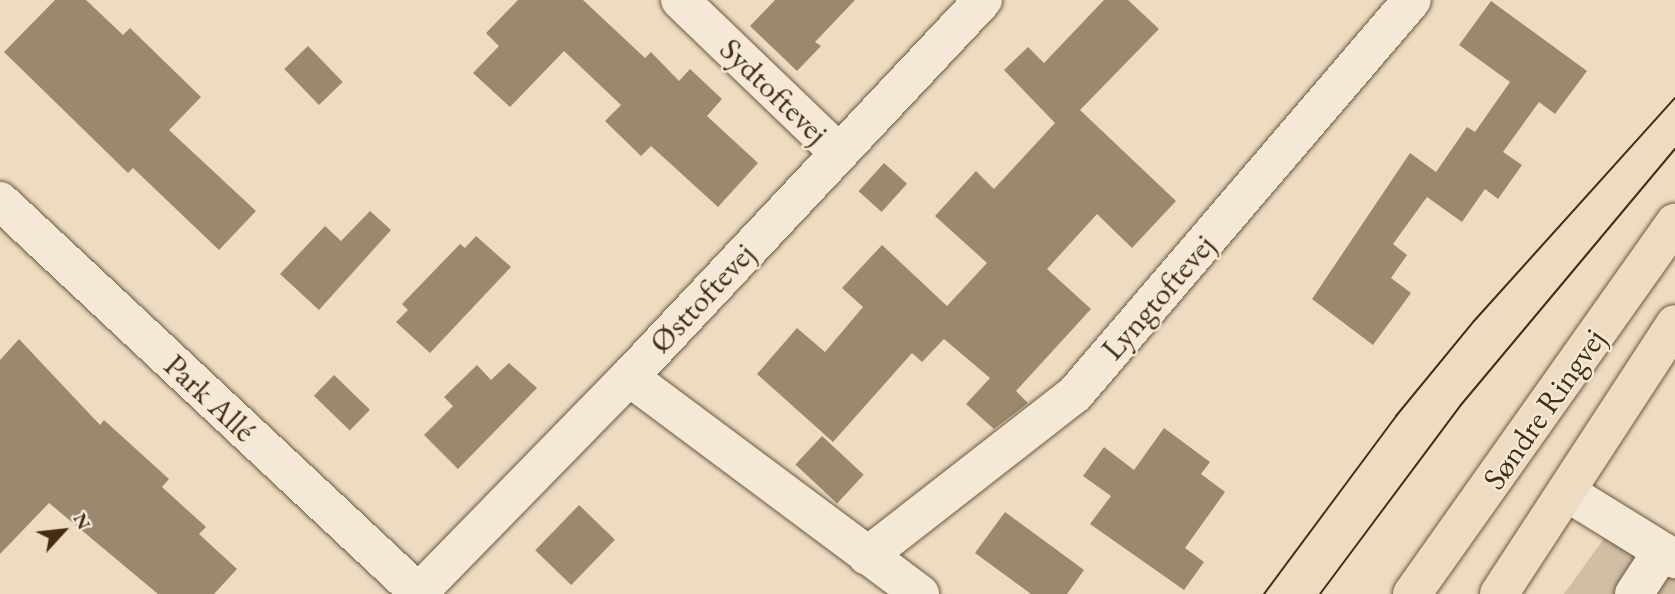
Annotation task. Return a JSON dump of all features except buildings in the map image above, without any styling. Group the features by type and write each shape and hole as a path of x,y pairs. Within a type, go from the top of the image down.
{"main road":[{"name":"Søndre Ringvej","path":"1412,594 1675,223"},
{"name":"Søndre Ringvej","path":"1499,594 1568,493 1675,324"}],"street":[{"name":"Sydtoftevej","path":"680,0 838,152"},
{"name":"Østtoftevej","path":"419,593 629,377 982,0"},
{"name":"Lyngtoftevej","path":"867,556 1075,394 1412,0"},
{"name":"Park Allé","path":"0,201 419,593"},
{"path":"629,377 920,594"},
{"path":"1568,493 1669,555 1634,594"}],"shaded area":[{"path":"1620,516 1675,545 1675,594 1564,594"}],"tram line":[{"path":"1264,594 1396,416 1474,321 1675,98"},
{"path":"1320,594 1460,406 1675,149"}]}
